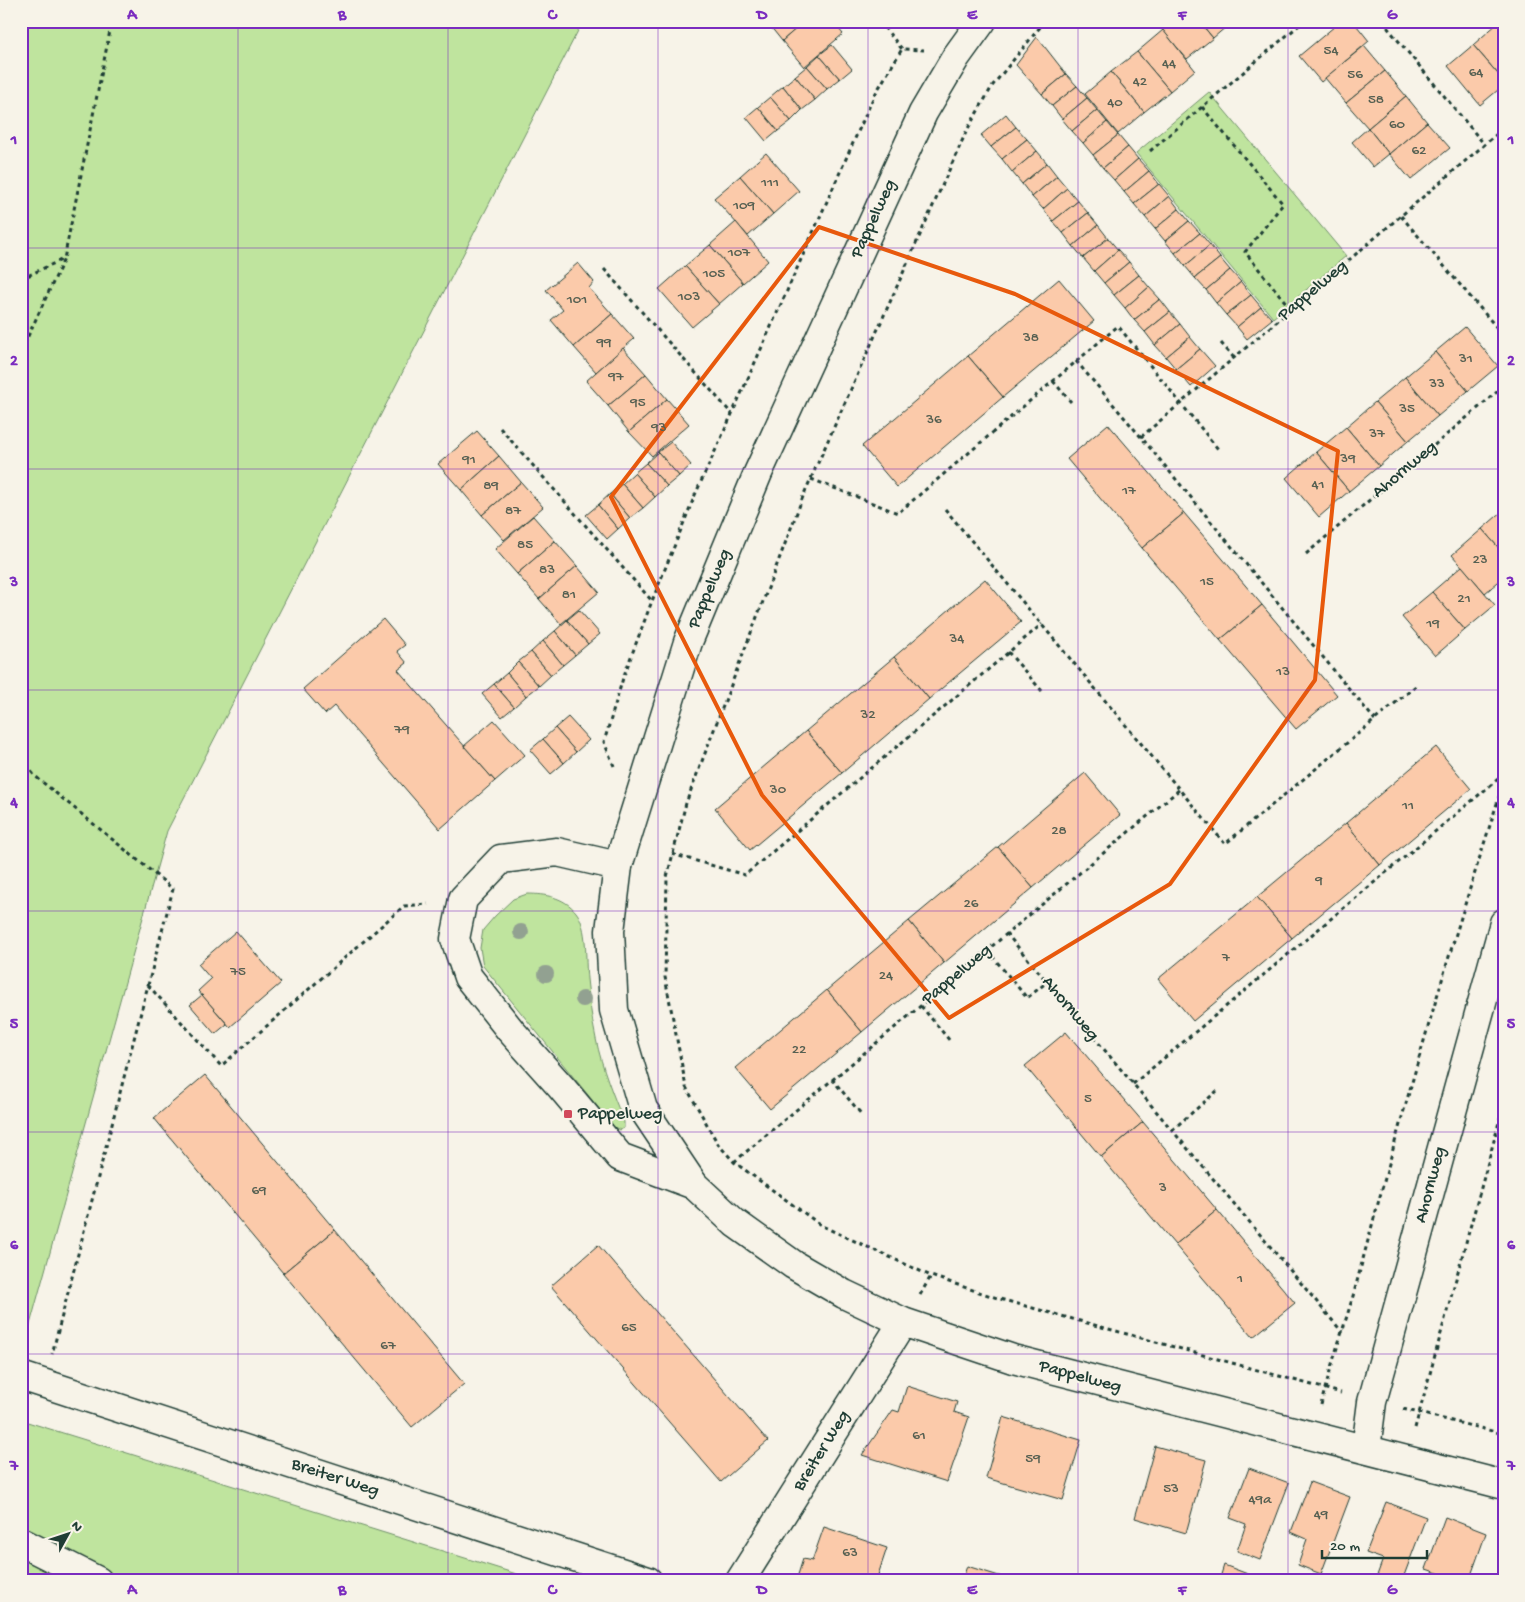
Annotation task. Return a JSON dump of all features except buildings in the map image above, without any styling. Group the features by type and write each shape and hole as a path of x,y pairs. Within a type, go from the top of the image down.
{"street":[{"name":"Pappelweg","path":"982,21 956,56 922,113 758,473 688,642 618,866 610,931 614,1010 643,1109 694,1185 735,1223 794,1265 844,1294 903,1322 1013,1360 1504,1485"},
{"name":"Pappelweg","path":"618,866 557,852 501,859 463,899 455,939 468,977 511,1031 620,1157 694,1185"},
{"name":"Ahornweg","path":"1366,1449 1372,1402 1504,923"},
{"name":"Breiter Weg","path":"740,1581 903,1322"},
{"name":"Breiter Weg","path":"33,1380 648,1581"},
{"path":"21,1542 98,1581"}],"path":[{"path":"21,351 64,259 112,21"},
{"path":"879,21 902,49 926,50"},
{"path":"1045,21 993,85 967,130 811,479 686,803 667,877 665,977 686,1087 718,1144 734,1162 822,1226 931,1276 1000,1298 1372,1402 1504,1434"},
{"path":"1150,151 1304,21"},
{"path":"1382,21 1484,144"},
{"path":"616,770 604,742 623,678 694,495 874,96 902,49"},
{"path":"1202,107 1283,204 1245,252 1291,309"},
{"name":"Pappelweg","path":"1141,437 1504,128"},
{"path":"1401,216 1504,336"},
{"path":"21,279 64,259"},
{"path":"604,269 732,414"},
{"path":"811,479 898,513 1118,326 1218,449"},
{"path":"1221,342 1234,358"},
{"path":"1076,361 1375,720"},
{"path":"1053,381 1072,402"},
{"name":"Ahornweg","path":"1306,554 1504,386"},
{"path":"500,428 652,601"},
{"path":"945,509 1225,844 1417,685"},
{"path":"672,854 745,875 1042,624"},
{"path":"1008,652 1042,691"},
{"path":"21,759 36,776 173,889 148,984 33,1380"},
{"path":"1133,1084 1504,774"},
{"path":"1314,1437 1325,1389 1343,1333 1393,1145 1459,921 1504,782"},
{"name":"Pappelweg","path":"734,1162 1180,789"},
{"path":"148,984 221,1066 404,906 428,904"},
{"name":"Ahornweg","path":"1006,934 1343,1333"},
{"path":"986,950 1027,998 1047,982"},
{"path":"921,1006 950,1041"},
{"path":"832,1079 862,1115"},
{"path":"1172,1130 1217,1091"},
{"path":"1407,1460 1418,1413 1504,1104"}],"highlighted area":[{"path":"819,227 1015,294 1338,451 1315,680 1170,884 949,1018 762,795 611,497"}],"green space":[{"path":"21,21 583,21 167,831 21,1357"},
{"path":"1209,92 1346,256 1273,318 1136,153"},
{"path":"527,894 554,897 571,907 580,918 584,935 586,971 598,1050 624,1122 624,1128 620,1130 614,1127 483,966 480,948 483,930 513,899"},
{"path":"21,1420 539,1581 21,1581"}],"place":[{"name":"Pappelweg","path":"568,1114"}]}
